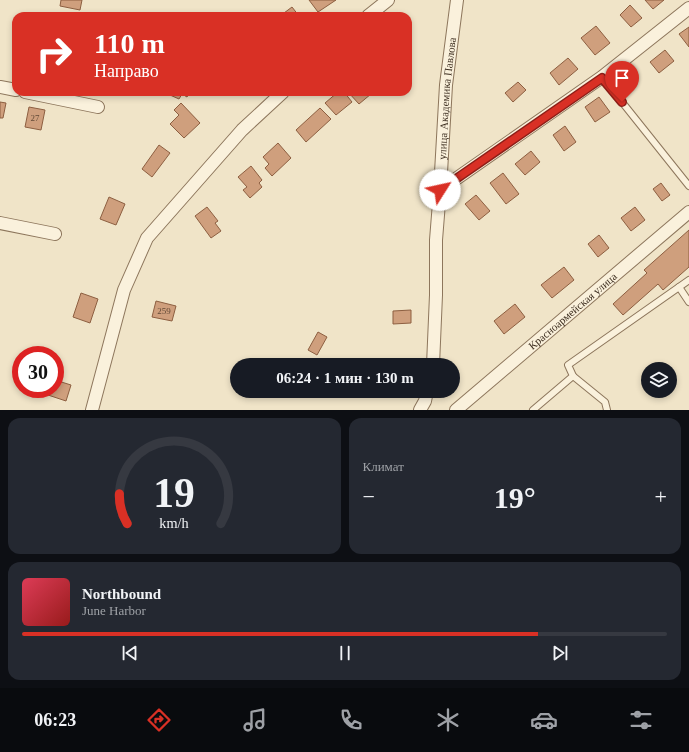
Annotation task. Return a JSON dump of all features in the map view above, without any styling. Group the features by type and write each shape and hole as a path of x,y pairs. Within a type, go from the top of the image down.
{"street":[{"path":"373,12 388,0"},
{"name":"улица Академика Павлова","path":"433,358 436,295 436,240 446,85 457,0"},
{"path":"440,190 602,78 689,8"},
{"path":"0,87 12,89"},
{"path":"44,96 98,107"},
{"path":"92,410 124,290 146,238 242,130 279,96"},
{"name":"Красноармейская улица","path":"456,410 689,212"},
{"path":"0,223 55,234"},
{"path":"420,410 425,398"}],"lane":[{"path":"602,78 689,186"},
{"path":"607,410 605,402 573,376 568,365 689,280"},
{"path":"679,287 689,302"},
{"path":"534,410 573,376"}],"building":[{"path":"61,0 82,0 80,10 60,6"},
{"path":"309,0 336,0 318,12"},
{"path":"645,0 664,0 653,9"},
{"path":"630,5 642,18 631,27 620,15"},
{"path":"292,7 296,12 285,12"},
{"path":"596,26 610,43 595,55 581,38"},
{"path":"689,27 689,47 679,34"},
{"path":"665,50 674,61 659,73 650,62"},
{"path":"568,58 578,69 559,85 550,73"},
{"path":"518,82 526,90 513,102 505,93"},
{"path":"172,96 181,96 179,99"},
{"path":"333,96 347,96 352,102 336,115 325,103"},
{"path":"352,96 369,96 359,104"},
{"path":"599,97 610,112 595,122 585,107"},
{"path":"0,102 6,103 3,118 0,118"},
{"path":"181,103 200,123 184,138 170,124 179,115 174,110"},
{"path":"29,107 45,110 41,130 25,127"},
{"path":"320,108 331,119 306,142 296,130"},
{"path":"565,126 576,142 564,151 553,135"},
{"path":"278,143 291,158 272,176 265,168 269,164 263,157"},
{"path":"159,145 170,153 152,177 142,169"},
{"path":"531,151 540,162 525,175 515,164"},
{"path":"251,166 262,180 259,183 262,187 250,198 243,190 247,187 238,177"},
{"path":"503,173 519,194 506,204 490,183"},
{"path":"661,183 670,195 662,201 653,189"},
{"path":"476,195 490,211 479,220 465,204"},
{"path":"109,197 125,204 116,225 100,219"},
{"path":"207,207 218,221 215,223 221,231 211,238 195,216"},
{"path":"635,207 645,220 631,231 621,218"},
{"path":"689,230 689,267 663,290 658,284 623,315 613,304 647,273 644,270"},
{"path":"599,235 609,248 598,257 588,244"},
{"path":"564,267 574,280 552,298 541,285"},
{"path":"81,293 98,299 90,323 73,317"},
{"path":"156,301 176,306 172,321 152,317"},
{"path":"515,304 525,317 504,334 494,321"},
{"path":"411,310 411,323 393,324 393,311"},
{"path":"318,332 327,337 317,355 308,350"},
{"path":"64,383 71,385 66,401 57,398 64,398"}],"route":[{"path":"440,190 602,78 622,102"}]}
